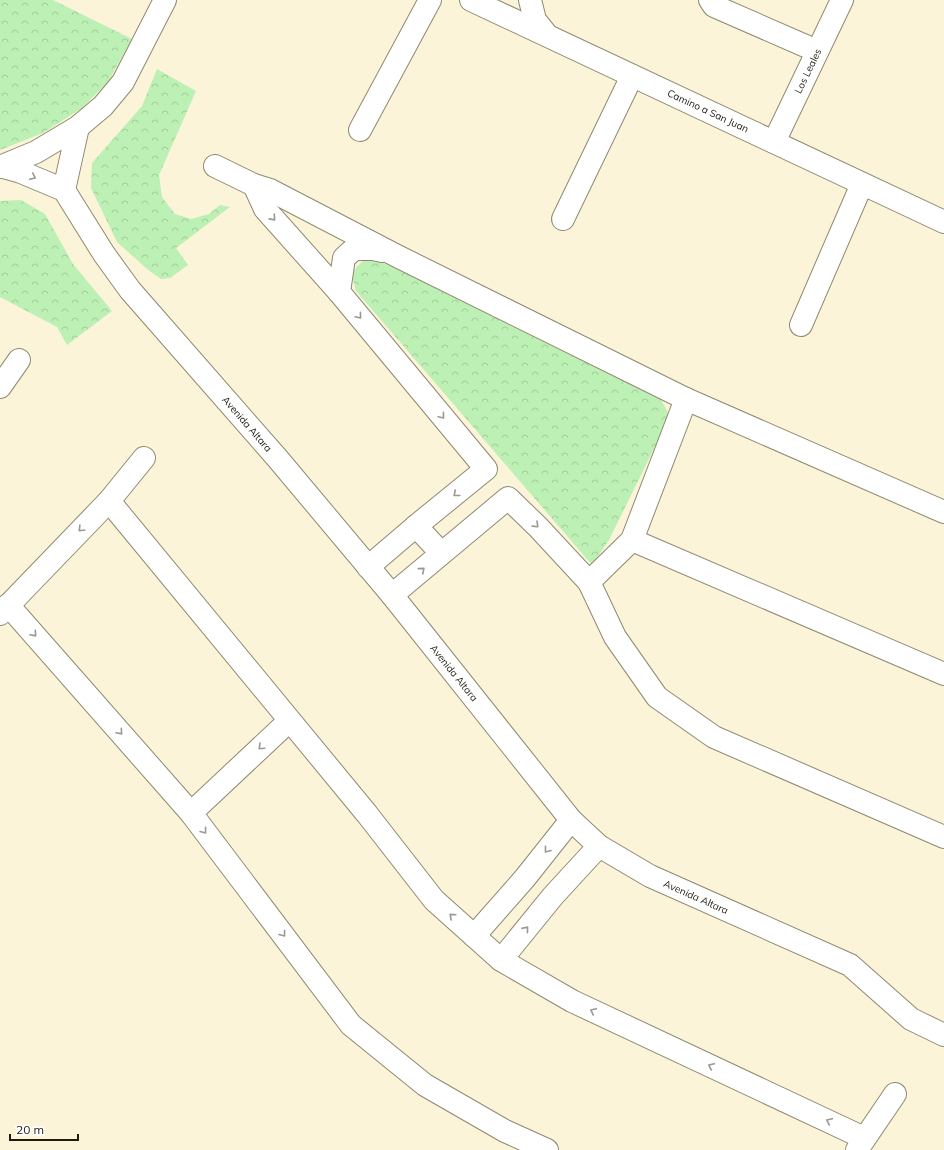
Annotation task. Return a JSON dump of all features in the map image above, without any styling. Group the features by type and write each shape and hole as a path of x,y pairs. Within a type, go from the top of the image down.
{"street":[{"path":"1,167 36,152 78,127 102,106 123,82 165,0"},
{"path":"360,130 430,0"},
{"name":"Camino a San Juan","path":"471,0 944,222"},
{"path":"530,0 535,20 547,35"},
{"path":"710,0 714,6 817,52"},
{"name":"Los Leales","path":"774,142 842,0"},
{"path":"564,219 632,76"},
{"path":"1,167 21,172 64,190 78,127"},
{"path":"216,166 270,190 397,256 686,399 944,512"},
{"path":"254,184 265,209 339,292 486,469 368,567"},
{"path":"801,325 862,184"},
{"name":"Avenida Altara","path":"64,190 104,254 130,290 278,458 392,595 571,820 599,846 650,876 850,965 911,1019 944,1036"},
{"path":"339,292 344,258 354,249 373,249 397,256"},
{"path":"1,384 19,360"},
{"path":"589,582 632,540 686,399"},
{"path":"144,458 108,501 4,609 191,813 351,1024 425,1085 505,1130 547,1150"},
{"path":"392,595 508,498 538,527 589,582 615,637 657,697 714,737 944,837"},
{"path":"108,501 367,814 434,900 501,960 572,1001 860,1144 894,1094"},
{"path":"416,526 441,553"},
{"path":"632,540 944,674"},
{"path":"191,813 290,721"},
{"path":"474,936 525,878 571,820"},
{"path":"501,960 553,896 599,846"},
{"path":"525,878 553,896"}],"green space":[{"path":"0,0 53,0 132,39 108,82 82,108 43,133 0,150"},
{"path":"157,69 196,91 159,175 162,197 175,214 191,219 209,214 220,205 230,207 176,248 188,265 170,278 161,279 147,269 117,242 91,188 92,163 142,106"},
{"path":"21,200 45,214 73,264 112,311 67,345 57,327 0,297 0,201"},
{"path":"365,259 383,263 656,391 670,416 609,540 592,565 356,291 351,273"}]}
